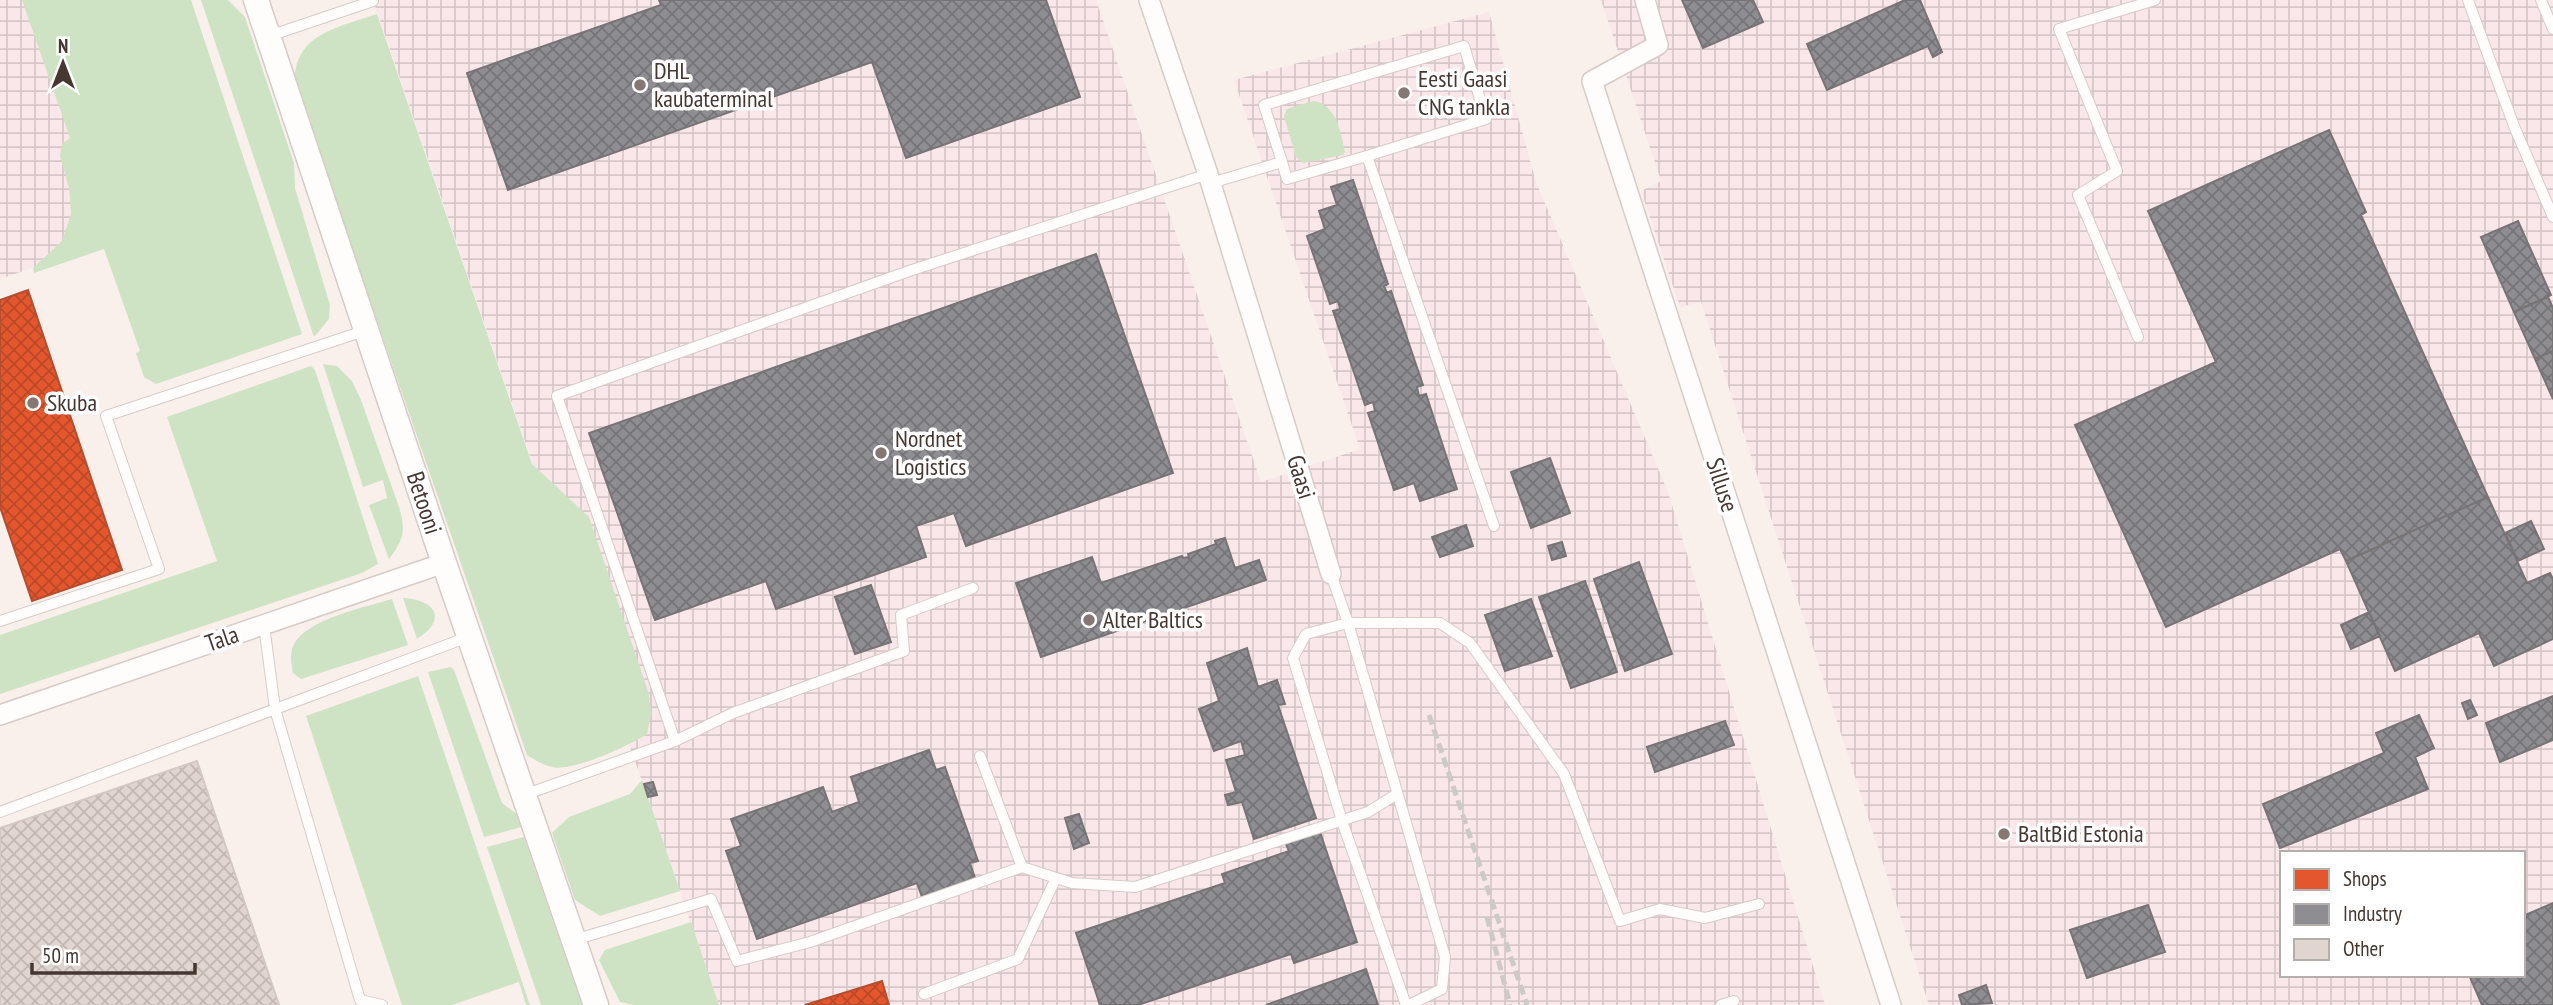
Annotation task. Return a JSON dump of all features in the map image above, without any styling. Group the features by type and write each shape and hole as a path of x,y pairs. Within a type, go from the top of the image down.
{"street":[{"name":"Betooni","path":"256,0 444,563 596,1005"},
{"name":"Gaasi","path":"1149,0 1210,178 1331,574"},
{"name":"Silluse","path":"1645,0 1658,45 1592,81 1891,1005"},
{"name":"Tala","path":"0,715 444,563"}],"lane":[{"path":"2138,337 2078,195 2117,171 2059,29 2155,0"},
{"path":"2469,0 2514,126 2553,217"},
{"path":"2541,0 2553,29"},
{"path":"269,36 373,1"},
{"path":"1464,46 1486,119 1287,179 1282,162 1264,105 1464,46"},
{"path":"1367,156 1494,526"},
{"path":"675,741 557,396 912,271 1210,178 1282,162"},
{"path":"0,621 159,569 106,416 366,331"},
{"name":"Gaasi","path":"1331,574 1348,623 1445,957 1442,989 1407,1005"},
{"path":"523,795 675,741 733,713 904,651 901,615 973,588"},
{"path":"1407,1005 1342,821 1293,657 1306,634 1348,623 1440,623 1470,643 1564,774 1620,921 1660,909 1705,918 1759,904"},
{"path":"264,625 275,709 360,1000 382,1005"},
{"path":"0,813 470,636"},
{"path":"980,756 1022,867"},
{"path":"573,940 711,899 737,961 810,942 1022,867 1072,883 1135,887 1368,812 1397,794"},
{"path":"924,994 1018,959 1056,878"},
{"path":"1721,1005 1734,1001"}],"shaded area":[{"path":"0,0 28,0 109,242 0,279"},
{"path":"373,0 1096,0 1261,482 1360,449 1234,80 1489,12 1536,182 1668,492 1825,1005 719,1005"},
{"path":"1601,0 2553,0 2553,1005 1929,1005 1701,302 1680,307 1641,191 1661,181"}],"green space":[{"path":"22,0 191,0 302,334 156,384 144,377 136,353 140,351 104,249 34,273 33,268 62,241 71,214 69,188 60,156 62,144 70,138"},
{"path":"201,0 228,0 245,17 294,163 295,188 330,305 329,319 314,337"},
{"path":"377,14 532,464 589,517 649,694 651,713 647,734 614,751 573,766 552,767 527,755 295,83 296,66 310,43 334,29"},
{"path":"1313,101 1321,103 1332,113 1345,152 1343,155 1303,163 1296,157 1284,116 1287,109"},
{"path":"323,364 337,366 352,381 399,507 402,534 389,559 369,505 387,498 383,480 363,487"},
{"path":"311,366 315,370 378,564 362,573 0,694 0,635 217,561 167,417"},
{"path":"403,598 423,602 434,612 433,624 417,639"},
{"path":"392,599 408,645 301,679 293,673 293,646 310,628 337,615"},
{"path":"451,667 502,803 518,815 522,827 484,837 428,672"},
{"path":"418,676 530,1005 526,1005 519,982 452,1005 402,1005 306,716"},
{"path":"642,780 680,891 600,916 575,900 552,833 569,817 630,794"},
{"path":"524,837 582,1005 541,1005 487,847"},
{"path":"691,922 719,1005 634,1005 620,1002 599,960 605,950"}],"building: Shops":[{"name":"Skuba","path":"28,290 122,570 32,601 0,507 0,300"},
{"path":"882,981 889,1005 805,1005"}],"building: Industry":[{"name":"DHL kaubaterminal","path":"659,0 1046,0 1080,97 906,158 872,62 508,190 467,73 661,5"},
{"path":"1682,0 1753,0 1763,22 1703,48"},
{"path":"1905,0 1920,0 1942,52 1933,57 1928,46 1827,90 1807,44"},
{"path":"2329,130 2366,212 2361,215 2488,497 2346,561 2340,549 2166,627 2075,425 2216,362 2148,211"},
{"path":"1353,180 1388,284 1384,286 1387,293 1391,291 1423,385 1417,387 1419,396 1426,394 1457,489 1420,501 1414,483 1394,490 1368,413 1375,411 1373,402 1365,405 1333,311 1340,309 1338,301 1330,304 1307,236 1325,229 1319,211 1337,205 1331,187"},
{"path":"2518,221 2551,295 2514,312 2481,237"},
{"name":"Nordnet Logistics","path":"1096,254 1173,473 966,546 954,513 916,526 926,557 776,609 766,581 655,620 589,433"},
{"path":"2548,297 2553,308 2553,351 2535,359 2514,312"},
{"path":"2553,351 2553,399 2535,359"},
{"path":"1550,458 1570,513 1531,528 1511,472"},
{"path":"2488,497 2527,583 2550,573 2553,579 2553,639 2494,666 2479,633 2395,671 2346,561"},
{"path":"2531,521 2544,549 2518,561 2505,533"},
{"path":"1466,525 1473,546 1440,557 1432,537"},
{"name":"Alter Baltics","path":"1225,538 1235,568 1259,560 1266,580 1041,657 1016,583 1092,557 1101,583 1182,556 1189,557 1188,554"},
{"path":"1562,542 1566,556 1552,560 1548,546"},
{"path":"1639,562 1672,654 1625,671 1594,579"},
{"path":"1585,581 1617,672 1571,688 1539,597"},
{"path":"871,585 891,642 855,654 835,597"},
{"path":"1531,599 1552,656 1505,671 1485,615"},
{"path":"2369,612 2380,636 2351,649 2341,625"},
{"path":"1247,648 1258,687 1277,680 1285,704 1278,705 1316,818 1254,839 1242,802 1228,805 1225,795 1236,792 1226,760 1245,755 1241,741 1214,751 1199,709 1219,701 1207,663"},
{"path":"2553,696 2553,740 2500,762 2486,723"},
{"path":"2470,700 2477,715 2468,719 2462,703"},
{"path":"2419,715 2434,748 2415,757 2428,789 2280,848 2263,804 2384,753 2376,733"},
{"path":"1725,721 1734,745 1655,772 1647,747"},
{"path":"929,750 936,770 945,767 978,861 970,863 975,878 922,897 917,883 757,939 726,851 741,846 731,819 823,787 832,812 859,802 851,777"},
{"path":"653,782 657,795 648,797 644,784"},
{"path":"1079,814 1089,843 1074,849 1065,818"},
{"path":"1320,832 1357,942 1294,963 1291,954 1138,1005 1100,1005 1076,933 1225,883 1222,874 1289,851 1286,844"},
{"path":"2553,903 2553,1005 2482,1005 2470,977 2525,977 2525,915"},
{"path":"2148,905 2165,952 2087,978 2070,930"},
{"path":"1366,969 1378,1005 1266,1005"},
{"path":"1986,985 1992,1003 1962,1005 1959,995"}],"building: Other":[{"path":"197,761 279,1005 0,1005 0,828"}],"railway":[{"path":"1429,715 1527,1005"},
{"path":"1487,917 1510,1005"}],"place":[{"name":"DHL kaubaterminal","path":"640,85"},
{"name":"Eesti Gaasi CNG tankla","path":"1404,93"},
{"name":"Skuba","path":"33,403"},
{"name":"Nordnet Logistics","path":"881,453"},
{"name":"Alter Baltics","path":"1089,620"},
{"name":"BaltBid Estonia","path":"2004,834"}]}
